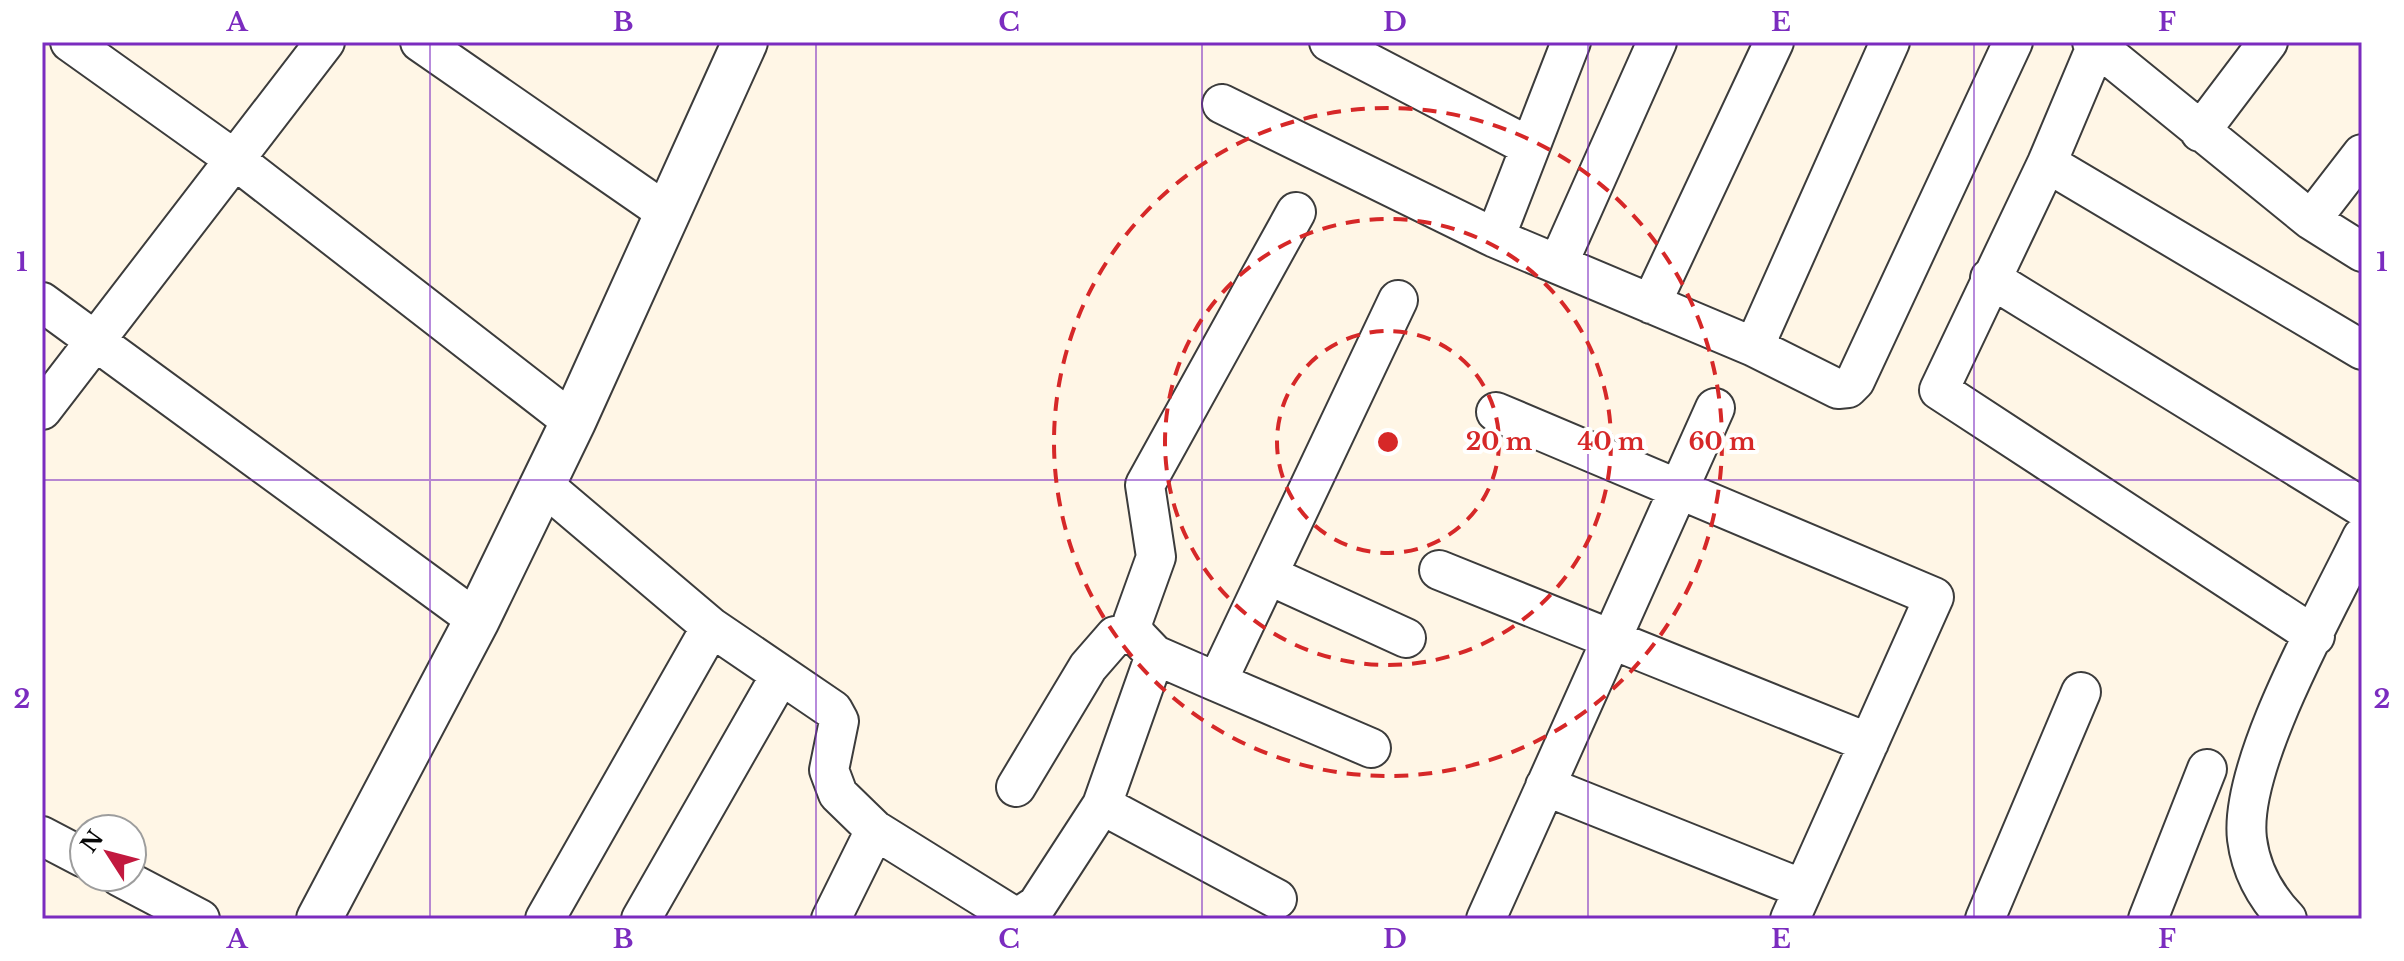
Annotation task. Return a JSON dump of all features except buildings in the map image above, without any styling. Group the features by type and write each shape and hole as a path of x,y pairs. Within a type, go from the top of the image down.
{"street":[{"path":"70,42 234,159 573,422"},
{"path":"42,410 325,42"},
{"path":"420,42 667,213"},
{"path":"319,919 477,620 573,422 745,42"},
{"path":"1329,42 1530,147"},
{"path":"1558,264 1657,42"},
{"path":"1651,304 1774,42"},
{"path":"1754,347 1890,42"},
{"path":"1222,104 1495,238 1754,347 1838,389 1848,388 1855,381 2013,42"},
{"path":"2200,132 2268,42"},
{"path":"2315,636 1939,390 2047,163 2095,43 2311,220 2362,252"},
{"path":"1495,238 1530,147 1563,45"},
{"path":"2311,220 2362,154"},
{"path":"2047,163 2362,350"},
{"path":"541,483 711,627 836,716 839,721 829,770 831,785 875,830 1034,915 1102,805 1144,644 1133,621 1156,557 1145,485 1296,212"},
{"path":"1990,278 2362,507"},
{"path":"1217,682 1398,300"},
{"path":"42,302 477,620"},
{"path":"1487,919 1715,408"},
{"path":"1496,412 1934,597 1797,904 1545,786"},
{"path":"2287,919 2264,893 2252,866 2246,836 2250,799 2267,734 2362,537"},
{"path":"1439,570 1869,743"},
{"path":"1268,575 1406,638"},
{"path":"545,919 711,627"},
{"path":"1016,787 1088,667 1115,636 1144,644 1217,682 1371,748"},
{"path":"641,919 780,676"},
{"path":"1985,919 2081,692"},
{"path":"2148,919 2207,769"},
{"path":"1102,805 1277,899"},
{"path":"831,919 875,830"},
{"path":"42,836 68,850"},
{"path":"148,892 200,919"}]}
